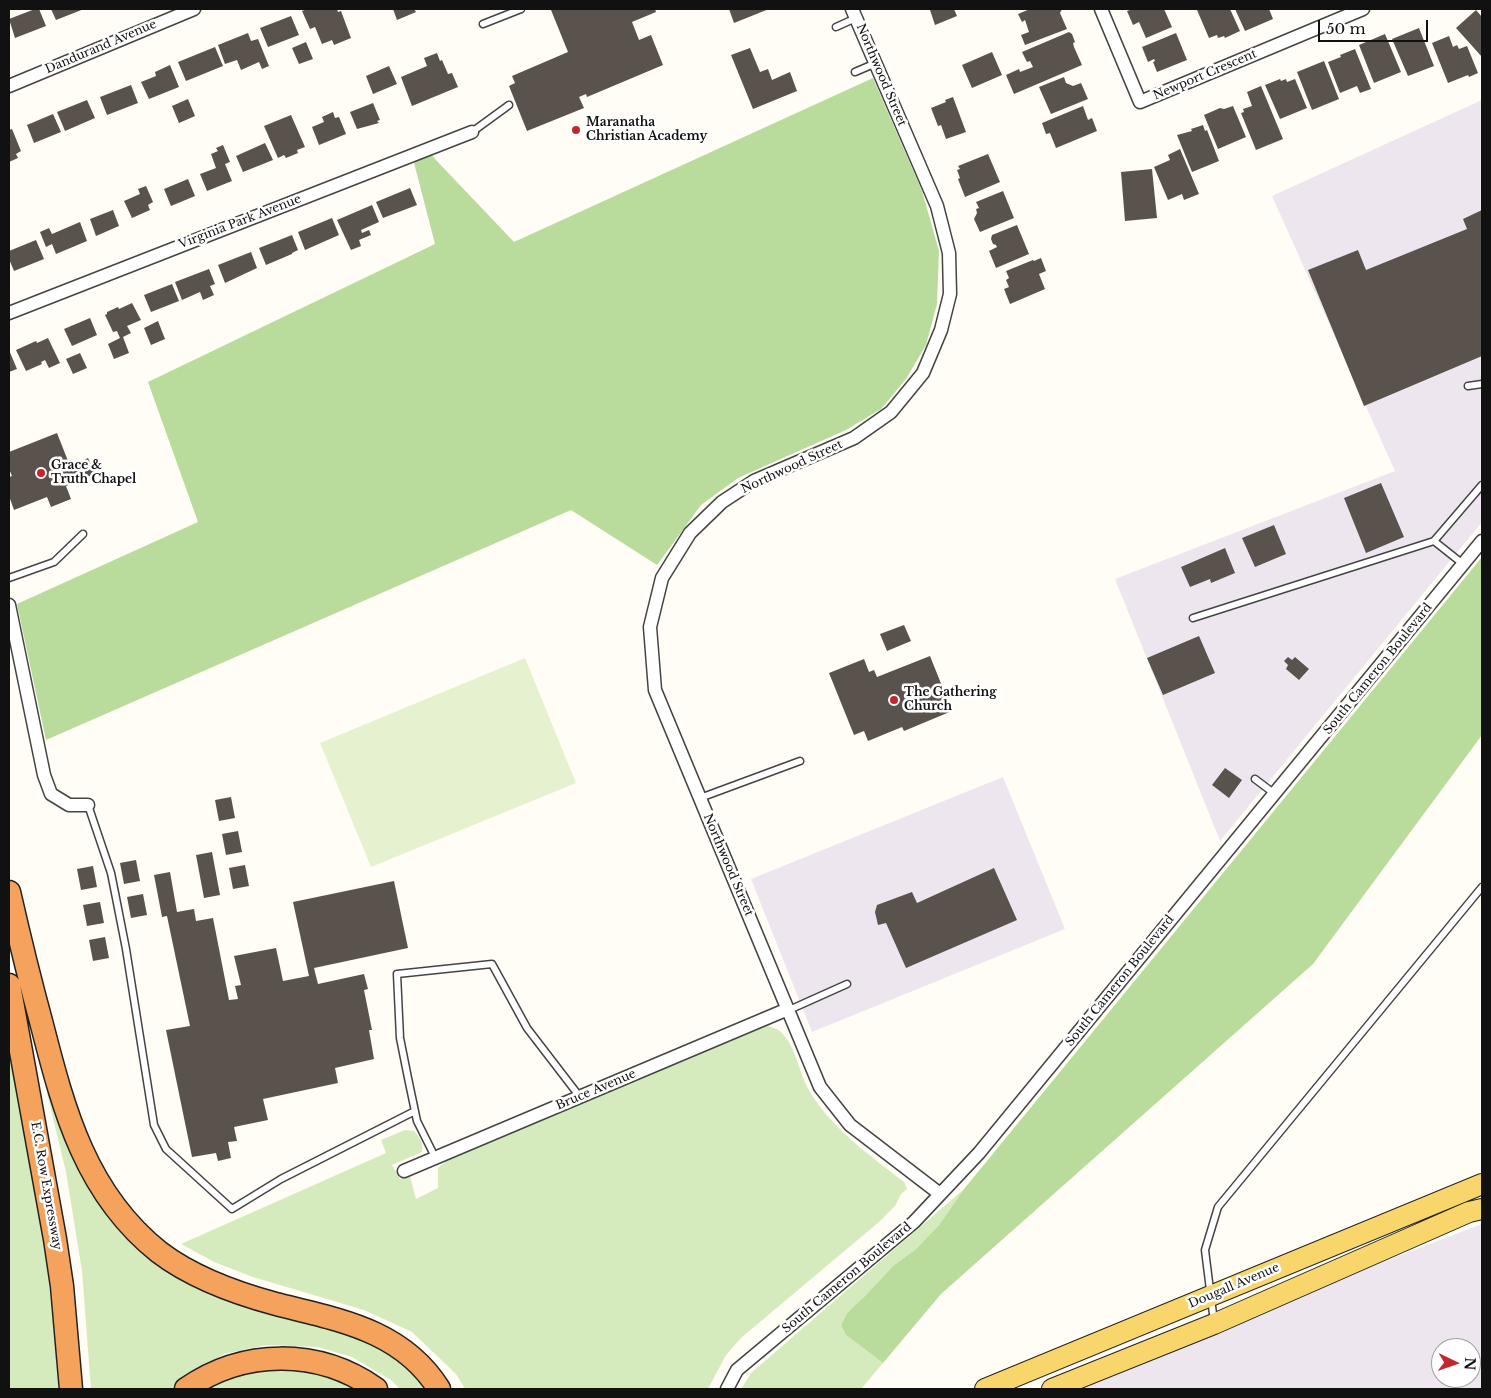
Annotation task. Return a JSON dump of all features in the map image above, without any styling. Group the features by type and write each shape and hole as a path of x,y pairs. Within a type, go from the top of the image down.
{"highway":[{"path":"9,892 47,1046 68,1120 78,1145 117,1209 159,1252 201,1278 267,1301 353,1324 372,1332 390,1341 407,1353 422,1367 439,1389"},
{"name":"E.C. Row Expressway","path":"9,985 56,1239 71,1389"},
{"path":"186,1389 212,1373 228,1367 262,1359 280,1358 333,1366 365,1381 376,1389"}],"main road":[{"name":"Dougall Avenue","path":"985,1389 1482,1184"},
{"path":"1052,1389 1214,1324 1469,1212 1482,1209"}],"street":[{"name":"Dandurand Avenue","path":"9,86 194,9"},
{"name":"Newport Crescent","path":"1101,9 1140,102 1363,9"},
{"name":"Northwood Street","path":"854,14 937,206 949,253 950,294 941,330 922,373 891,412 854,438 754,481 722,502 690,533 662,578 650,627 655,690 820,1087 850,1125 940,1194"},
{"name":"Virginia Park Avenue","path":"9,313 472,132"},
{"name":"South Cameron Boulevard","path":"727,1389 737,1370 914,1222 979,1153 1482,541"},
{"path":"9,604 44,775 51,794 69,805 88,805"},
{"name":"Bruce Avenue","path":"404,1170 788,1010"}],"lane":[{"path":"483,24 520,9"},
{"path":"836,27 854,14"},
{"path":"855,72 876,63"},
{"path":"472,132 509,105"},
{"path":"1468,386 1482,384"},
{"path":"1192,618 1434,540 1482,485"},
{"path":"9,578 54,562 83,534"},
{"path":"1434,540 1463,564"},
{"path":"700,798 800,761"},
{"path":"1255,779 1275,794"},
{"path":"88,805 111,873 126,949 154,1125 166,1149 232,1209 281,1179 415,1111"},
{"path":"1214,1324 1205,1250 1218,1207 1482,887"},
{"path":"435,1158 417,1121 400,1038 397,974 492,964 527,1028 580,1097"},
{"path":"788,1010 847,984"}],"shaded area":[{"path":"1482,100 1482,522 1220,841 1115,579 1395,471 1272,196"},
{"path":"1003,777 1065,929 812,1032 751,879"},
{"path":"1482,1224 1482,1389 1073,1389 1356,1272"}],"green space":[{"path":"873,78 922,191 939,251 937,304 926,345 906,379 881,409 846,430 738,478 701,505 657,565 571,510 46,740 17,604 198,522 148,382 435,244 412,155 427,149 514,242"},
{"path":"1482,557 1482,735 1313,964 941,1294 883,1363 846,1335 841,1325 847,1313 893,1266 916,1249 939,1225 964,1189"},
{"path":"525,658 576,783 371,867 320,743"},
{"path":"768,1026 779,1030 787,1039 810,1092 819,1106 865,1152 904,1182 907,1189 901,1194 895,1206 879,1222 742,1337 726,1355 708,1389 465,1389 456,1374 412,1332 364,1310 253,1277 214,1262 181,1244 386,1153 381,1140 405,1130 414,1131 418,1136 422,1143 422,1152 392,1165 400,1179 410,1177 416,1199 438,1188 438,1168 451,1157 759,1028"},
{"path":"9,1050 46,1248 59,1389 9,1389"},
{"path":"54,1092 135,1239 379,1345 408,1366 427,1389 400,1389 391,1380 352,1357 318,1347 267,1345 224,1354 178,1381 171,1389 91,1389 82,1271 66,1172 47,1093"},
{"path":"964,1189 939,1225 916,1249 893,1266 847,1313 841,1325 846,1335 883,1363 861,1389 741,1389 751,1373"},
{"path":"260,1371 297,1372 323,1376 347,1383 357,1389 208,1389 219,1381"}],"building":[{"path":"39,9 46,26 15,38 9,19"},
{"path":"51,9 84,9 56,20"},
{"path":"307,9 337,9 338,12 341,11 351,38 334,45 332,40 322,44 315,27 310,29 302,11"},
{"path":"393,9 414,9 416,12 397,20"},
{"path":"655,9 656,12 632,22 639,40 651,35 663,65 587,97 586,94 579,97 584,108 527,131 509,86 515,83 512,76 568,52 551,10"},
{"path":"729,9 769,9 734,23"},
{"path":"954,9 957,16 935,25 930,10"},
{"path":"1030,9 1062,9 1060,13 1067,29 1025,45 1021,35 1029,32 1025,20 1022,22 1018,14"},
{"path":"1133,9 1164,9 1172,27 1146,38 1139,22 1133,25 1127,11"},
{"path":"1230,9 1240,31 1225,38 1224,36 1218,38 1217,35 1209,38 1197,10"},
{"path":"1235,9 1269,9 1273,19 1245,31"},
{"path":"1476,10 1482,17 1482,57 1456,28"},
{"path":"291,16 299,35 268,47 260,28"},
{"path":"1419,28 1434,66 1408,76 1392,39"},
{"path":"1069,32 1072,34 1075,42 1073,43 1074,47 1082,65 1014,94 1006,75 1019,69 1020,72 1033,67 1030,61 1027,62 1022,52"},
{"path":"248,33 251,41 258,39 269,66 262,69 259,62 241,70 237,60 225,64 218,45"},
{"path":"1176,33 1187,60 1157,72 1153,62 1155,61 1154,59 1148,62 1142,47"},
{"path":"1385,34 1401,72 1374,83 1359,45"},
{"path":"1449,36 1453,47 1457,45 1459,49 1467,46 1478,73 1448,83 1432,43"},
{"path":"306,42 313,59 299,64 292,48"},
{"path":"215,47 223,66 186,81 178,62"},
{"path":"750,48 760,72 768,69 772,80 790,72 797,91 753,109 731,55"},
{"path":"1355,49 1371,89 1360,93 1357,86 1340,93 1328,62"},
{"path":"992,52 1002,75 972,88 962,65"},
{"path":"437,53 448,74 452,73 458,87 412,106 401,77 427,66 424,58"},
{"path":"1324,61 1339,99 1312,110 1297,72"},
{"path":"170,65 179,87 149,99 141,82 156,76 155,72"},
{"path":"389,66 397,84 373,94 366,76"},
{"path":"1064,77 1066,83 1073,86 1081,83 1088,99 1051,114 1039,87"},
{"path":"1280,79 1281,81 1286,79 1287,82 1295,79 1307,108 1280,119 1265,85"},
{"path":"131,85 138,103 107,115 100,97"},
{"path":"1261,86 1283,139 1256,150 1241,113 1244,112 1243,109 1252,106 1247,92"},
{"path":"953,97 966,132 946,139 941,125 938,126 931,108"},
{"path":"188,99 195,116 179,123 172,106"},
{"path":"87,100 95,118 65,131 57,112"},
{"path":"373,103 380,120 377,121 379,123 357,129 350,112"},
{"path":"1083,106 1088,120 1092,118 1097,131 1056,148 1050,133 1046,134 1042,123"},
{"path":"1233,106 1246,137 1218,149 1204,115 1220,108 1224,109"},
{"path":"333,112 335,118 339,117 346,134 319,145 312,127 324,122 322,117"},
{"path":"53,114 61,132 34,143 27,125"},
{"path":"291,115 305,147 297,150 298,153 286,158 284,155 278,158 264,126"},
{"path":"1203,125 1205,131 1207,130 1219,161 1192,172 1177,135 1192,131 1191,129"},
{"path":"12,129 21,151 16,154 18,158 9,162 9,130"},
{"path":"265,143 273,160 243,172 236,156"},
{"path":"223,145 230,162 225,164 232,181 207,191 200,174 216,168 211,154 218,151 216,148"},
{"path":"1180,149 1199,194 1184,200 1182,194 1168,200 1154,167 1170,160 1168,155"},
{"path":"988,154 1000,182 965,197 958,179 960,178 957,170 960,169 958,166"},
{"path":"1152,169 1157,218 1125,221 1121,172"},
{"path":"188,179 195,196 171,206 164,189"},
{"path":"146,186 153,202 148,205 150,210 132,218 124,201 140,194 138,189"},
{"path":"410,188 417,205 383,218 376,202"},
{"path":"1003,191 1014,218 980,232 974,219 977,213 976,209 979,208 976,202"},
{"path":"372,205 379,222 361,230 362,233 369,230 371,235 359,240 361,246 351,250 337,220"},
{"path":"113,210 119,226 96,236 90,219"},
{"path":"1482,210 1482,356 1364,406 1308,270 1358,250 1366,270 1467,229 1463,219"},
{"path":"332,218 339,235 305,250 298,232"},
{"path":"80,222 87,241 56,254 52,244 46,247 40,232 49,228 52,234"},
{"path":"1017,225 1029,254 996,268 989,251 997,247 993,244 992,235"},
{"path":"292,235 298,250 266,265 259,248"},
{"path":"36,240 44,259 14,271 9,259 9,251"},
{"path":"251,252 257,268 225,283 218,265"},
{"path":"1041,258 1046,271 1039,274 1045,289 1010,304 1004,289 1009,287 1006,280 1009,278 1006,271"},
{"path":"209,269 215,284 210,286 214,295 203,300 200,292 182,300 175,282"},
{"path":"172,284 179,301 151,312 144,295"},
{"path":"132,303 141,320 127,326 131,333 123,337 129,353 114,359 108,344 120,338 117,331 113,332 105,315 107,312 118,307 119,309"},
{"path":"90,318 97,335 72,346 64,329"},
{"path":"158,321 165,339 151,345 144,328"},
{"path":"48,338 60,363 49,368 45,360 41,362 42,364 26,371 16,350"},
{"path":"9,350 17,369 9,372"},
{"path":"80,353 87,368 73,374 66,359"},
{"name":"Grace & Truth Chapel","path":"57,433 70,466 88,458 95,474 66,486 71,499 51,507 47,497 14,510 9,496 9,477 12,476 9,469 9,452"},
{"path":"1381,483 1404,537 1366,553 1344,498"},
{"path":"1274,525 1286,554 1255,567 1242,538"},
{"path":"1225,548 1235,573 1211,583 1210,579 1190,587 1181,567"},
{"path":"904,625 911,641 887,651 880,634"},
{"path":"1199,636 1215,673 1163,695 1147,658"},
{"name":"The Gathering Church","path":"930,656 952,711 904,731 902,727 868,741 864,731 854,735 829,673 864,659 869,672 874,670 877,677"},
{"path":"1288,657 1292,660 1295,657 1309,669 1299,680 1286,669 1288,665 1284,661"},
{"path":"1225,768 1242,780 1229,798 1212,785"},
{"path":"231,797 235,818 219,821 215,800"},
{"path":"238,831 242,852 226,855 222,834"},
{"path":"212,852 220,895 204,898 196,855"},
{"path":"136,860 140,881 124,884 120,863"},
{"path":"245,865 249,886 233,889 229,868"},
{"path":"93,866 97,887 81,890 77,869"},
{"path":"994,868 1017,920 906,968 886,923 878,925 875,912 877,905 912,892 917,903"},
{"path":"170,872 177,912 194,909 196,921 213,918 229,1000 238,999 235,986 241,985 234,956 276,948 283,981 309,976 293,902 394,881 408,948 314,968 318,984 364,974 368,989 364,990 372,1030 369,1030 374,1059 335,1068 338,1083 263,1099 268,1120 234,1127 237,1141 228,1142 231,1158 218,1161 216,1153 192,1157 166,1030 190,1026 167,916 162,917 154,875"},
{"path":"143,894 147,915 131,918 127,897"},
{"path":"100,902 104,923 87,926 83,905"},
{"path":"105,937 109,958 93,961 89,940"}],"place":[{"name":"Maranatha Christian Academy","path":"576,130"},
{"name":"Grace & Truth Chapel","path":"41,473"},
{"name":"The Gathering Church","path":"894,700"}]}
